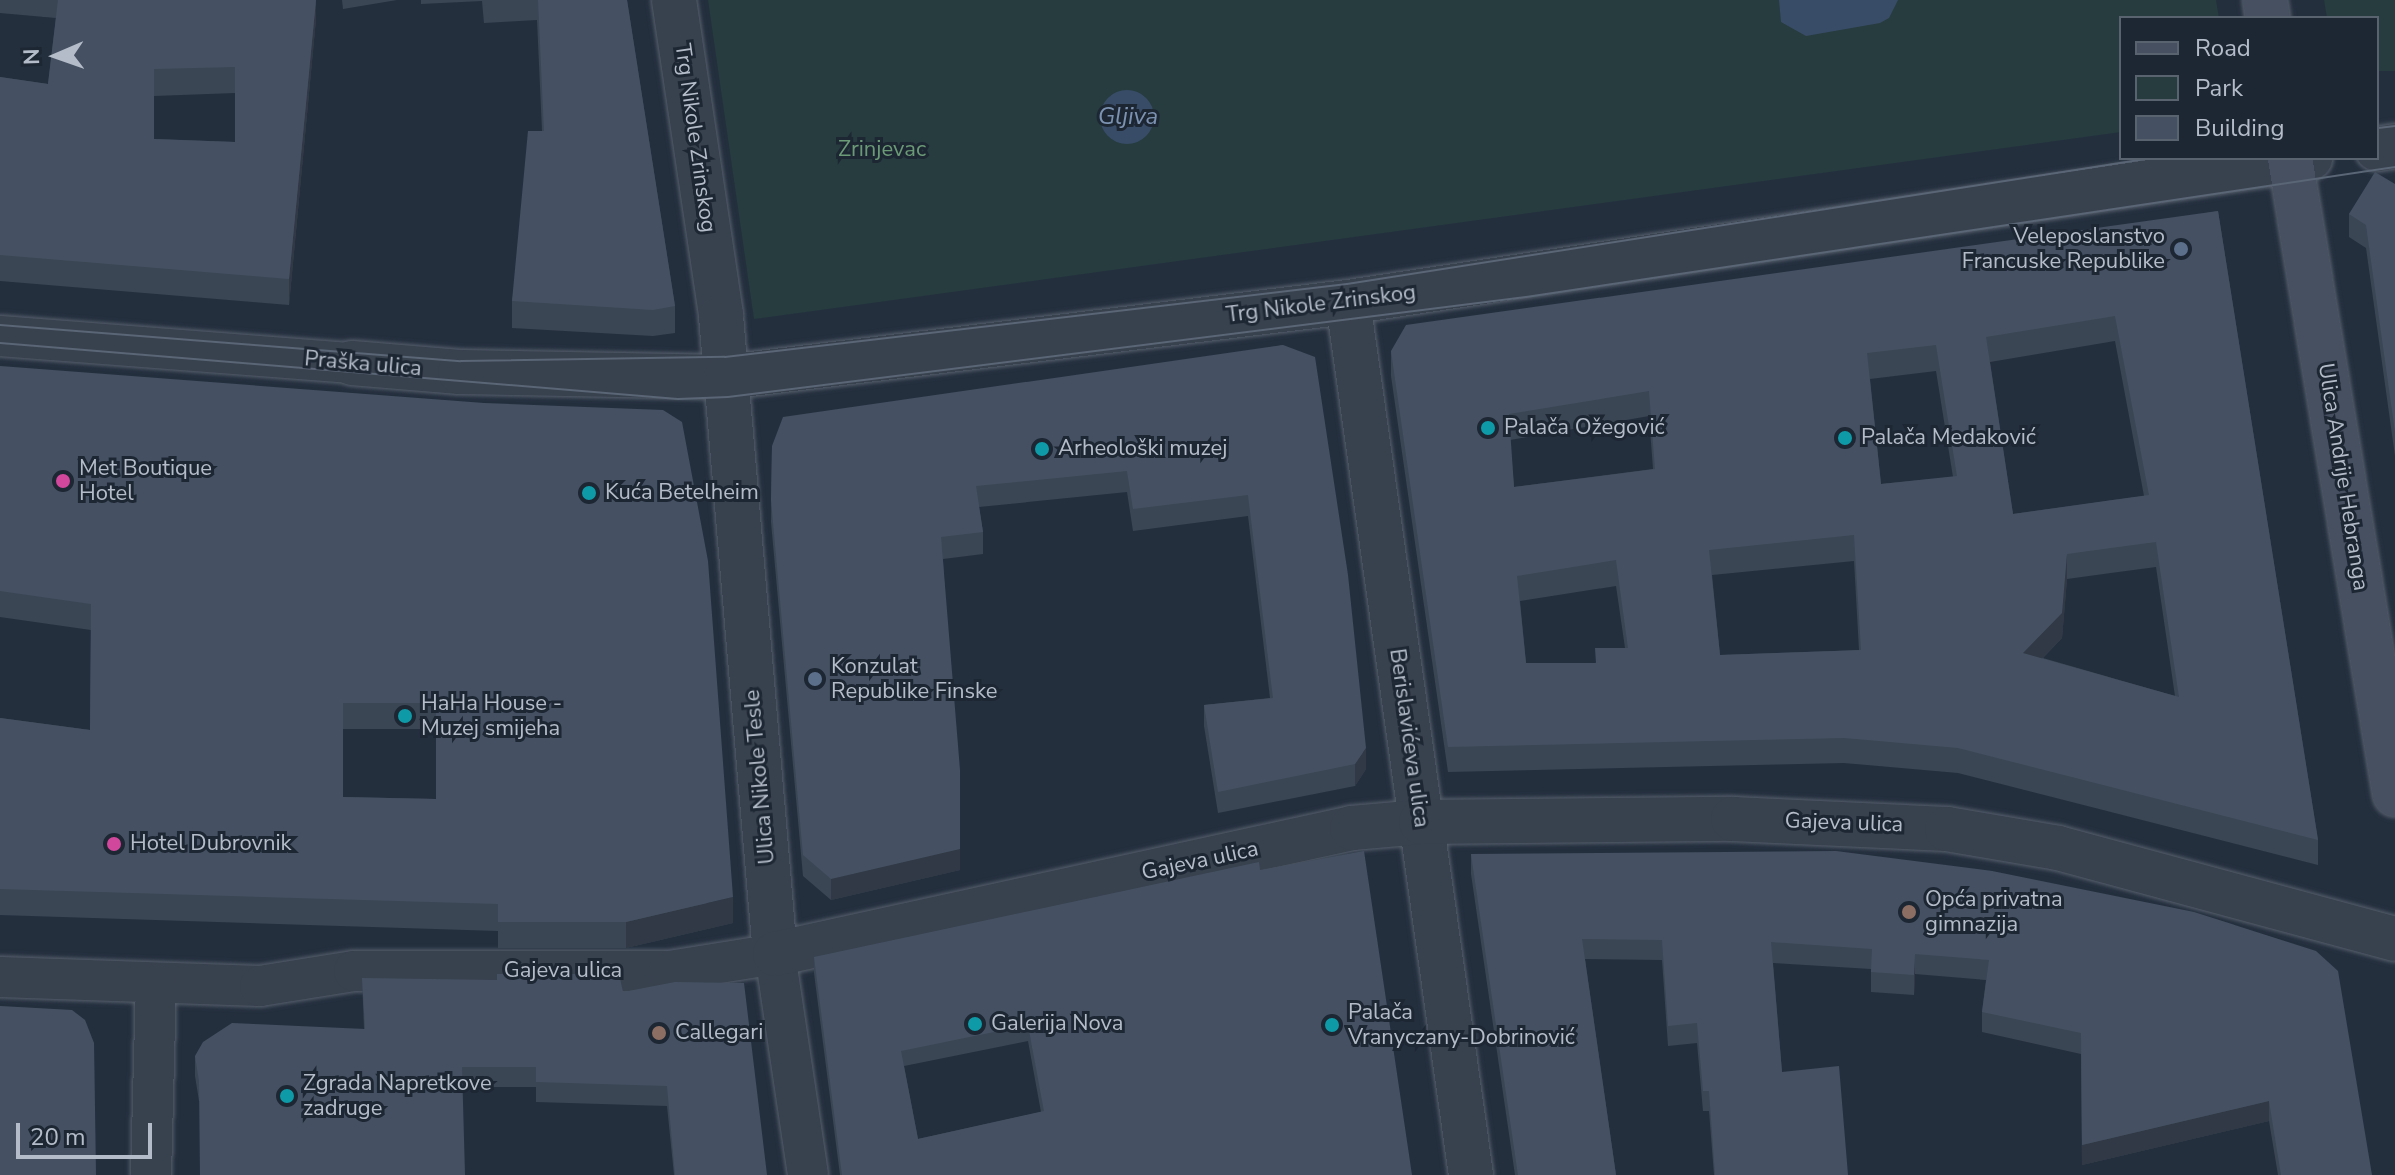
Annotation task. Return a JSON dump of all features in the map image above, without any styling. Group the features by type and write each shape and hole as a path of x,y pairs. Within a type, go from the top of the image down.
{"main road":[{"name":"Ulica Andrije Hebranga","path":"2297,160 2395,794"}],"street":[{"name":"Trg Nikole Zrinskog","path":"674,0 726,377 1348,302 2290,160"},
{"name":"Berislavićeva ulica","path":"1348,302 1471,1175"},
{"name":"Praška ulica","path":"0,336 460,372 726,377"},
{"name":"Ulica Nikole Tesle","path":"726,377 775,954 808,1175"},
{"name":"Gajeva ulica","path":"0,977 260,986 354,971 669,971 775,954 1352,828 1421,822 1748,820 1947,829 2058,848 2395,939"},
{"path":"151,1175 156,984"}],"green space":[{"name":"Zrinjevac","path":"708,0 2216,0 2219,16 2119,16 2119,132 754,319"},
{"path":"2324,0 2395,0 2395,71 2379,71 2379,16 2327,16"}],"water":[{"path":"1779,0 1898,0 1889,18 1880,23 1806,36 1781,22"},
{"name":"Gljiva","path":"1127,90 1146,98 1154,117 1146,136 1127,144 1108,136 1100,117 1108,98"}],"building":[{"path":"58,0 316,0 289,279 0,255 0,77 48,84","holes":["235,67 235,142 154,139 154,69"]},
{"path":"538,0 627,0 675,306 653,310 512,301 528,131 544,131"},
{"path":"2375,172 2395,184 2395,432 2366,225 2349,214"},
{"path":"2218,211 2318,840 1958,748 1844,738 1448,747 1391,351 1406,325","holes":["2115,316 2149,495 2013,514 1986,337","1936,345 1957,476 1881,484 1867,353","1649,391 1655,469 1514,487 1509,414","1854,535 1861,650 1720,655 1709,550","2156,542 2179,697 2023,653 2062,613 2067,554","1616,560 1628,648 1595,648 1596,663 1526,663 1517,576"]},
{"path":"1283,345 1315,357 1348,575 1366,748 1355,764 1218,792 1204,705 1273,698 1248,495 1133,509 1127,471 976,486 983,532 941,537 960,770 960,849 831,879 803,855 771,500 772,446 783,417"},
{"path":"0,366 484,403 663,410 682,422 708,561 733,897 626,922 498,922 498,904 0,889 0,718 90,730 91,604 0,591","holes":["343,703 436,703 436,799 343,797"]},
{"path":"1364,851 1412,1175 842,1175 814,957 1259,862 1260,870","holes":["1028,1025 1044,1111 918,1139 901,1051"]},
{"path":"1836,851 1992,871 2194,912 2316,951 2338,971 2372,1175 2281,1175 2269,1101 2082,1145 2081,1033 1982,1012 1989,960 1915,954 1914,975 1871,972 1872,949 1771,942 1782,1072 1839,1066 1848,1175 1715,1175 1709,1091 1703,1091 1697,1023 1668,1026 1662,940 1582,939 1616,1175 1518,1175 1471,854"},
{"path":"497,974 619,974 623,992 675,982 744,983 767,1175 675,1175 667,1086 536,1082 536,1067 462,1067 465,1175 200,1175 199,1081 195,1056 203,1042 232,1023 365,1029 362,978 497,980"},
{"path":"0,1006 72,1010 85,1020 94,1043 96,1175 0,1175"}],"tram line":[{"path":"2379,128 2395,126"},
{"path":"0,325 461,361 725,357 1347,284 2139,160"},
{"path":"0,343 678,399 728,397 1526,297 2395,167"}],"place":[{"name":"Veleposlanstvo Francuske Republike","path":"2181,249"},
{"name":"Palača Ožegović","path":"1488,428"},
{"name":"Palača Medaković","path":"1845,438"},
{"name":"Arheološki muzej","path":"1042,449"},
{"name":"Met Boutique Hotel","path":"63,481"},
{"name":"Kuća Betelheim","path":"589,493"},
{"name":"Konzulat Republike Finske","path":"815,679"},
{"name":"HaHa House - Muzej smijeha","path":"405,716"},
{"name":"Hotel Dubrovnik","path":"114,844"},
{"name":"Opća privatna gimnazija","path":"1909,912"},
{"name":"Galerija Nova","path":"975,1024"},
{"name":"Palača Vranyczany-Dobrinović","path":"1332,1025"},
{"name":"Callegari","path":"659,1033"},
{"name":"Zgrada Napretkove zadruge","path":"287,1096"}]}
